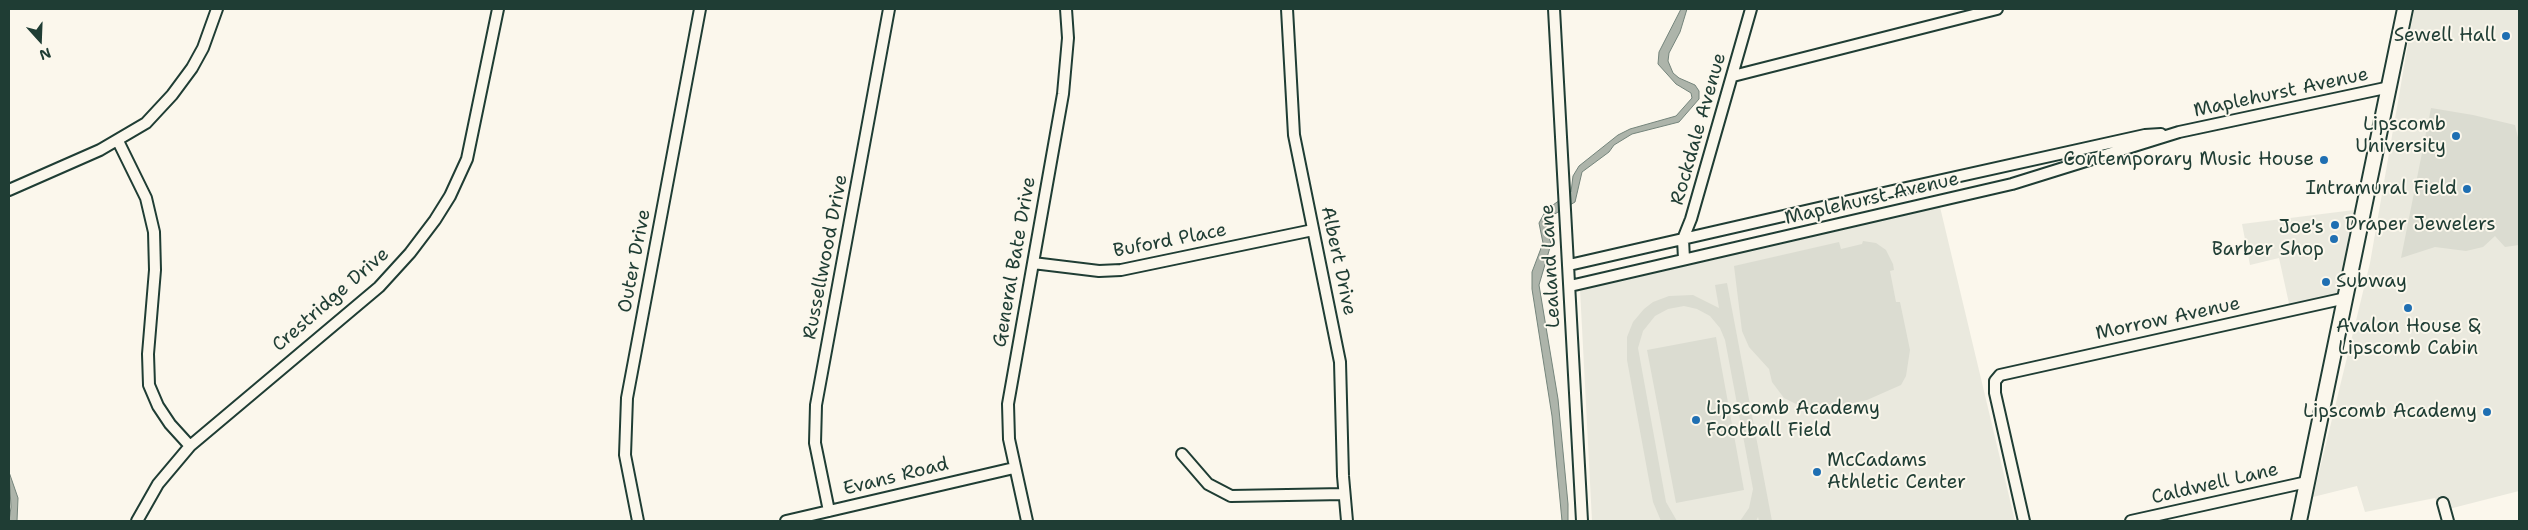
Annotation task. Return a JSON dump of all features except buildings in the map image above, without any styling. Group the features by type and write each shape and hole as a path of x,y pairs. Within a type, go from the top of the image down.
{"main road":[{"path":"2299,521 2405,9"}],"street":[{"path":"9,190 118,141 151,118 180,85 203,48 216,9"},
{"name":"Crestridge Drive","path":"137,521 154,490 190,446 379,286 404,260 435,220 450,196 467,159 498,9"},
{"name":"Outer Drive","path":"638,521 625,455 627,398 700,9"},
{"name":"Russellwood Drive","path":"829,511 815,443 816,405 889,9"},
{"name":"General Bate Drive","path":"1026,521 1009,439 1008,404 1063,94 1068,38 1066,9"},
{"name":"Albert Drive","path":"1287,9 1294,135 1340,362 1344,494 1347,521"},
{"name":"Lealand Lane","path":"1554,9 1582,521"},
{"name":"Rockdale Avenue","path":"1684,258 1683,239 1752,9"},
{"path":"1733,76 1997,9"},
{"name":"Maplehurst Avenue","path":"1570,286 1684,258 1845,224 2012,184 2179,132 2390,87"},
{"name":"Maplehurst Avenue","path":"1569,266 2145,135 2179,132"},
{"path":"118,141 146,198 154,232 155,270 149,347 150,384 162,412 190,446"},
{"name":"Buford Place","path":"1033,263 1099,271 1121,270 1313,230"},
{"name":"Morrow Avenue","path":"2024,521 1995,393 1997,377 2011,371 2346,298"},
{"path":"1182,454 1208,484 1231,496 1344,494"},
{"name":"Evans Road","path":"786,521 1014,468"},
{"name":"Caldwell Lane","path":"2131,521 2306,482"},
{"path":"2444,503 2448,521"}],"shaded area":[{"path":"1681,9 1687,9 1680,32 1669,53 1668,61 1673,73 1679,78 1695,85 1699,91 1699,99 1679,122 1632,134 1614,145 1609,152 1582,172 1575,202 1548,218 1546,226 1551,244 1539,285 1558,399 1568,504 1568,521 1562,521 1552,416 1532,289 1532,272 1543,243 1539,223 1546,210 1571,192 1573,176 1579,166 1618,135 1630,129 1676,116 1692,98 1691,93 1676,84 1658,64 1659,52"},
{"name":"Lipscomb University","path":"2414,9 2519,9 2519,491 2441,511 2435,498 2365,512 2357,486 2313,497 2370,263"},
{"name":"Intramural Field","path":"2431,108 2515,125 2519,142 2519,245 2505,247 2495,236 2483,247 2466,251 2435,247 2401,258"},
{"path":"1940,207 2015,521 1592,521 1580,289"},
{"path":"2354,210 2341,294 2290,308 2279,258 2250,265 2242,224"},
{"path":"1863,241 1876,243 1886,250 1893,264 1894,270 1890,271 1896,302 1900,302 1910,350 1906,376 1901,385 1867,400 1812,412 1784,398 1772,382 1769,369 1749,347 1742,331 1734,266 1839,242 1841,249 1862,244"},
{"path":"1727,283 1772,521 1759,521 1758,517 1756,521 1740,521 1749,508 1753,489 1725,340 1720,328 1710,316 1697,309 1684,306 1668,309 1655,316 1643,331 1638,348 1666,502 1677,521 1661,521 1653,502 1627,360 1627,337 1633,322 1653,302 1669,296 1693,295 1719,308 1715,285"},
{"name":"Lipscomb Academy Football Field","path":"1716,337 1744,490 1676,503 1647,350"},
{"path":"9,472 18,498 17,521 9,521 11,507"}],"place":[{"name":"Sewell Hall","path":"2506,36"},
{"name":"Lipscomb University","path":"2456,136"},
{"name":"Contemporary Music House","path":"2324,160"},
{"name":"Intramural Field","path":"2467,189"},
{"name":"Draper Jewelers","path":"2335,225"},
{"name":"Joe's Barber Shop","path":"2334,239"},
{"name":"Subway","path":"2326,282"},
{"name":"Avalon House & Lipscomb Cabin","path":"2408,308"},
{"name":"Lipscomb Academy","path":"2487,412"},
{"name":"Lipscomb Academy Football Field","path":"1696,420"},
{"name":"McCadams Athletic Center","path":"1817,472"}]}
